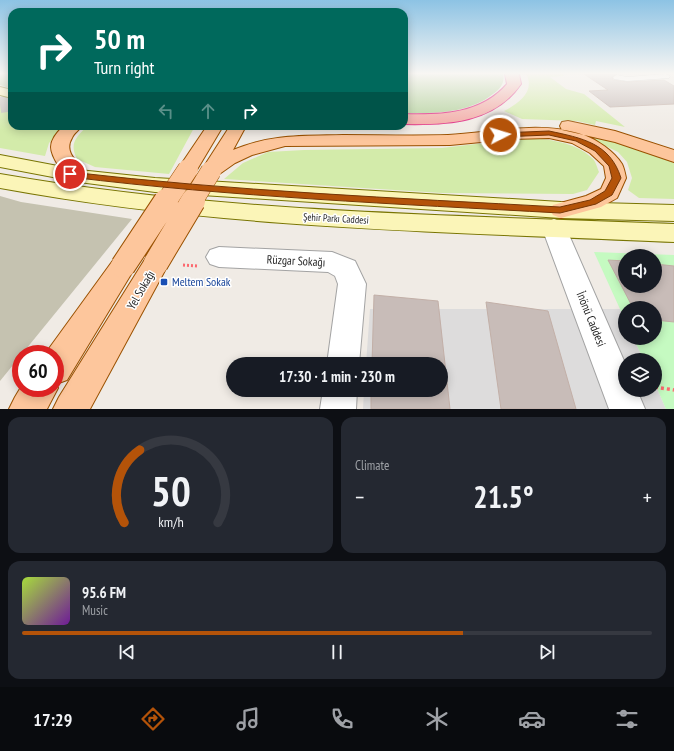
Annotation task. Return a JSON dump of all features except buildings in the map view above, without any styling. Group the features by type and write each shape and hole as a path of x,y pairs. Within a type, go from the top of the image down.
{"highway":[{"path":"408,119 453,117 485,109 499,102 509,93"}],"main road":[{"path":"346,130 360,132 440,132 529,124 555,124 605,133 637,142 674,156"},
{"path":"70,130 63,137 60,154 63,161 79,176"},
{"path":"188,169 201,130"},
{"path":"64,354 212,130"},
{"name":"Yel Sokağı","path":"71,409 236,130"},
{"path":"211,171 225,160 245,151 285,141 450,140 512,134 549,133 578,139 597,149 612,165 616,178 609,193 557,219"},
{"name":"Şehir Parkı Caddesi","path":"0,161 79,176 155,185 557,219 674,233"},
{"name":"Şehir Parkı Caddesi","path":"0,181 75,194 207,210 557,219 674,214"},
{"path":"27,409 35,397"}],"street":[{"name":"İnönü Caddesi","path":"557,219 627,409"},
{"name":"Rüzgar Sokağı","path":"219,257 332,262 346,269 352,284 344,357"},
{"path":"338,409 339,397"}],"path":[{"path":"156,263 205,267 219,257"},
{"path":"662,388 674,390"}],"shaded area":[{"path":"0,196 21,202 132,219 29,345 12,345 12,366 0,381"},
{"path":"370,309 618,309 618,345 636,345 640,353 618,353 618,397 661,397 666,409 363,409 364,397 448,397 448,357 367,357"}],"green space":[{"path":"408,93 494,93 484,100 462,109 427,113 408,113"},
{"path":"526,93 584,94 625,127 596,121 595,125 577,121 522,119 504,111 515,105"},
{"path":"8,101 8,130 60,130 49,143 45,156 0,148 0,102"},
{"path":"83,130 193,130 169,174 95,167 77,159 74,145 77,137"},
{"path":"585,136 620,143 674,163 674,199 639,198 628,190 632,178 627,162 618,152"},
{"path":"526,138 561,142 578,148 593,159 599,172 587,190 573,194 442,193 224,179 243,163 268,152 442,148"},
{"path":"594,252 618,253 618,293 662,293 662,255 674,255 674,409 666,409 661,397 662,397 662,353 640,353 636,345 662,345 662,301 618,301 618,305"}],"tunnel":[{"path":"0,105 8,104"}],"place":[{"name":"Meltem Sokak","path":"164,282"}],"route":[{"path":"70,174 155,185 234,191 560,210 593,202 609,193 616,178 612,165 597,149 578,139 565,135 549,133 500,135"}]}
